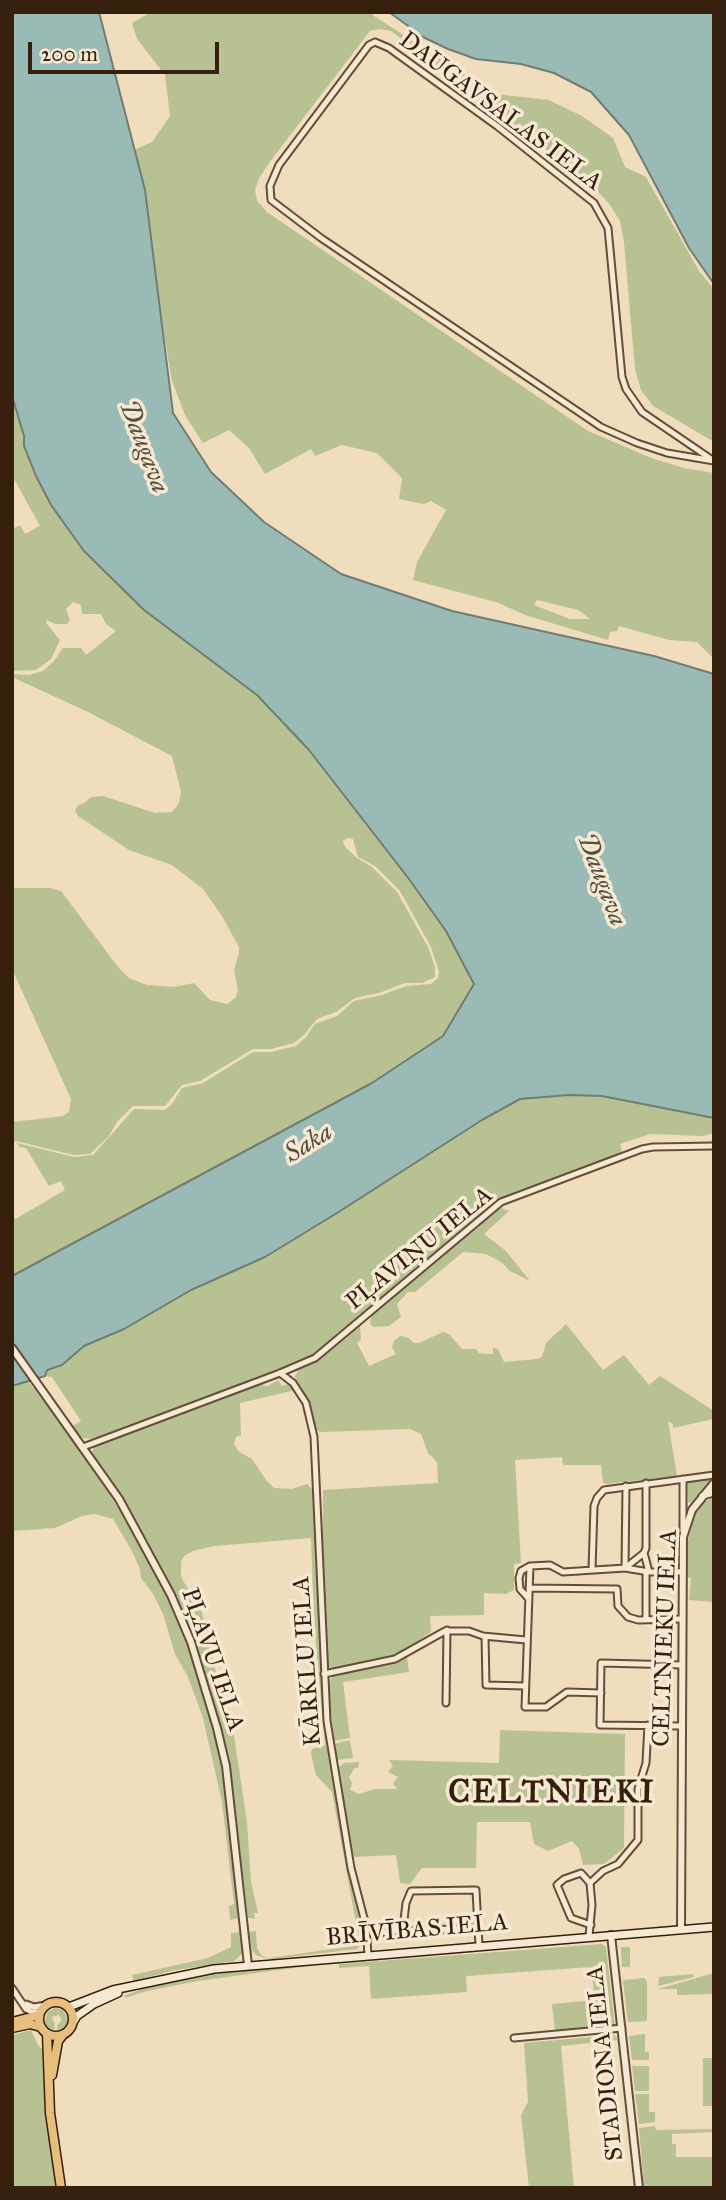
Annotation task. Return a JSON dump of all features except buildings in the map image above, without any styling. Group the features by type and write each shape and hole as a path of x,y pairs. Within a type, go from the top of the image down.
{"main road":[{"name":"BRĪVĪBAS IELA","path":"69,2007 113,1990 191,1972 479,1945 714,1927"},
{"name":"BRĪVĪBAS IELA","path":"74,2021 93,2004 125,1989"},
{"path":"12,2022 61,2002 69,2007 74,2021 70,2030 58,2042 49,2085"},
{"path":"42,2011 50,2113 61,2188"},
{"path":"12,2028 30,2024 62,2036"}],"street":[{"name":"DAUGAVSALAS IELA","path":"375,42 389,48 497,126 594,203 608,228 622,377 626,390 642,412 712,460 667,453 601,427 321,237 271,200 270,186 279,165 369,45 375,42"},
{"name":"PĻAVIŅU IELA","path":"83,1447 315,1358 501,1202 642,1149 714,1146"},
{"name":"PĻAVU IELA","path":"12,1348 119,1499 171,1595 191,1642 208,1694 228,1778 248,1965"},
{"name":"KĀRKLU IELA","path":"280,1373 293,1383 306,1403 314,1437 324,1674 332,1756 351,1868 366,1926 368,1955"},
{"path":"592,1570 596,1500 606,1488 714,1475"},
{"path":"683,1479 683,1537"},
{"path":"625,1568 646,1548 646,1483"},
{"name":"CELTNIEKU IELA","path":"681,1929 683,1537 689,1516 714,1483"},
{"path":"625,1568 626,1486"},
{"path":"702,1496 714,1493"},
{"path":"643,1553 648,1572 646,1619"},
{"path":"528,1598 520,1589 519,1578 521,1571 530,1566 550,1565 563,1572 625,1568 648,1572 683,1572"},
{"path":"530,1566 525,1707 546,1707 567,1692 601,1693"},
{"path":"529,1588 617,1589 617,1603 623,1613 635,1619 682,1619"},
{"path":"324,1674 395,1659 447,1630 468,1631 485,1637 526,1640"},
{"path":"446,1703 447,1630"},
{"path":"485,1637 486,1685 526,1686"},
{"path":"681,1665 601,1663 600,1725 682,1726"},
{"path":"590,1883 603,1871 618,1864 638,1840 638,1786 647,1760 648,1726"},
{"path":"589,1936 591,1925 590,1883 583,1874 578,1873 557,1885 571,1918 591,1925"},
{"path":"366,1926 377,1928 393,1938 402,1937 405,1903 410,1893 416,1890 476,1890 479,1945"},
{"path":"404,1931 478,1928"},
{"name":"STADIONA IELA","path":"611,1935 639,2188"},
{"path":"12,1988 23,2003 42,2011"},
{"path":"513,2038 622,2028"}],"green space":[{"path":"151,12 368,12 495,94 549,100 582,116 613,138 625,167 646,177 699,271 714,289 714,442 653,406 641,390 635,369 624,242 620,221 610,205 593,186 391,31 370,31 272,159 259,178 255,190 257,201 267,212 588,431 654,459 714,473 714,659 697,642 669,640 619,626 617,631 610,632 608,640 525,615 499,603 413,580 417,562 446,510 431,501 424,504 399,499 402,478 377,453 342,445 315,456 311,449 265,474 249,448 229,430 203,443 185,415 172,381 157,292 145,190 134,150 152,142 170,116 165,75 137,39 132,23","holes":["537,600 578,610 590,619 570,619 534,605"]},
{"path":"12,396 24,436 24,446 36,476 51,505 84,551 144,610 257,694 581,977 12,1276 12,1221 65,1190 61,1181 49,1186 26,1148 19,1147 17,1143 74,1157 93,1155 134,1109 165,1110 182,1088 203,1083 253,1052 271,1052 296,1046 315,1024 337,1016 354,1001 406,986 431,984 438,978 439,972 431,947 400,891 375,866 358,857 353,839 347,838 343,841 345,847 357,858 372,867 397,892 428,947 435,967 435,977 422,983 405,983 379,993 355,998 336,1012 317,1019 294,1043 271,1049 253,1049 200,1081 182,1085 165,1106 133,1106 117,1122 109,1136 90,1154 74,1155 12,1140 12,1122 63,1116 69,1112 71,1099 12,969 12,888 50,888 61,891 118,967 129,978 147,985 174,987 194,983 210,1000 227,1004 236,997 238,990 234,970 239,947 203,889 172,865 129,850 78,816 75,810 91,797 103,796 155,813 172,812 179,803 181,792 172,756 88,712 12,677 12,674 29,675 43,671 63,648 81,648 86,655 116,631 106,624 101,614 82,614 81,605 73,602 66,609 70,620 67,624 55,624 47,620 46,623 60,640 51,659 36,670 12,671 12,529 20,525 25,534 40,526 12,475"},
{"path":"569,1095 602,1096 714,1118 714,1133 703,1136 650,1134 620,1144 623,1154 513,1196 465,1227 323,1349 294,1365 95,1439 82,1438 72,1426 81,1421 52,1377 45,1376 46,1370 62,1365 84,1346 124,1329 520,1099"},
{"path":"501,1208 509,1211 484,1234 506,1251 530,1281 486,1254 463,1252 415,1292 408,1292 397,1304 401,1317 389,1326 374,1327 370,1324 371,1316"},
{"path":"566,1324 603,1370 624,1355 649,1385 660,1376 714,1411 714,1419 673,1428 673,1424 668,1421 677,1476 606,1484 603,1483 601,1465 563,1465 562,1457 515,1460 521,1563 514,1564 514,1590 506,1594 484,1593 484,1615 430,1616 431,1632 398,1655 335,1669 328,1666 321,1527 323,1490 438,1483 437,1462 428,1453 421,1434 410,1429 315,1430 311,1406 296,1383 295,1376 299,1369 323,1357 360,1326 361,1339 357,1343 369,1366 396,1354 392,1347 400,1336 419,1343 443,1332 449,1334 462,1349 476,1349 479,1353 493,1354 493,1348 498,1349 504,1362 537,1359 542,1357 546,1343"},
{"path":"278,1380 282,1386 292,1383 296,1390 240,1403 241,1435 236,1437 234,1444 239,1452 252,1459 274,1488 292,1489 307,1484 314,1491 325,1734 347,1869 362,1929 362,1943 357,1949 272,1959 256,1955 252,1950 249,1932 256,1931 257,1948 262,1956 269,1958 360,1945 332,1792 316,1775 311,1754 312,1749 325,1745 314,1622 311,1538 214,1546 193,1551 184,1556 181,1562 181,1577 202,1613 224,1707 233,1729 247,1822 251,1882 258,1913 254,1913 255,1919 248,1918 232,1781 200,1661 183,1615 156,1558 92,1453 94,1447 115,1436 263,1383 268,1386"},
{"path":"28,1381 72,1437 128,1523 182,1628 224,1773 240,1918 230,1920 229,1906 234,1904 222,1802 203,1718 188,1677 175,1654 163,1614 141,1578 132,1551 113,1519 95,1514 82,1516 55,1528 12,1531 12,1386"},
{"path":"713,1477 691,1503 688,1502 687,1480"},
{"path":"714,1496 714,1602 689,1600 691,1579 688,1577 686,1559 690,1524 698,1507"},
{"path":"407,1657 409,1672 343,1682 350,1738 333,1741 329,1683 333,1676 393,1664"},
{"path":"500,1730 625,1734 624,1848 604,1864 583,1865 579,1849 572,1841 548,1851 534,1844 530,1822 477,1822 476,1868 422,1868 410,1884 400,1883 396,1855 354,1857 343,1805 339,1767 344,1763 359,1762 358,1768 355,1768 349,1777 352,1783 350,1790 359,1794 375,1789 397,1789 393,1783 398,1777 388,1772 393,1766 389,1760 499,1763"},
{"path":"350,1740 353,1758 337,1760 334,1744"},
{"path":"241,1932 243,1953 234,1961 171,1971 134,1981 132,1975 208,1958 231,1947 231,1933"},
{"path":"602,1944 606,1947 615,2026 555,2032 552,2004 595,2000 591,1967 466,1976 467,1992 371,1999 369,1966 339,1968 339,1964"},
{"path":"621,1947 630,1947 630,1967 622,1967"},
{"path":"308,1966 198,1981 125,1998 124,1996 152,1985 202,1975"},
{"path":"714,1973 714,1994 677,1995 677,1989 658,1989"},
{"path":"693,1974 694,1977 658,1986 659,1977"},
{"path":"645,1978 647,2021 628,2022 623,1980"},
{"path":"55,2008 62,2009 68,2018 66,2027 57,2032 57,2025 62,2020 59,2015 52,2017 54,2031 47,2027 45,2021 47,2012"},
{"path":"31,2030 44,2051 44,2105 56,2188 12,2188 12,2035"},
{"path":"645,2034 645,2052 649,2052 649,2060 632,2060 629,2036"},
{"path":"614,2035 618,2040 561,2046 574,2188 529,2188 521,2115 528,2102 524,2043"},
{"path":"703,2058 714,2058 714,2106 703,2106"},
{"path":"632,2066 649,2066 649,2091 635,2091"},
{"path":"635,2094 649,2094 649,2112 655,2112 655,2122 639,2124"},
{"path":"655,2126 656,2130 714,2129 714,2132 672,2134 672,2144 676,2144 676,2157 714,2157 714,2188 644,2188 639,2128"}],"water":[{"path":"12,12 99,12 145,190 173,413 211,472 264,522 341,574 452,611 654,656 714,674 714,1118 602,1096 569,1095 520,1099 482,1120 265,1257 191,1290 124,1329 84,1346 62,1365 47,1370 45,1376 12,1386 12,1276 372,1083 443,1036 474,984 446,931 309,750 257,695 144,610 84,551 51,505 36,476 24,446 24,436 12,396"},
{"path":"389,12 714,12 714,284 689,248 629,135 591,92 554,73 521,64 476,59 448,49 423,37"}],"district":[{"name":"CELTNIEKI","path":"552,1794"}],"water label":[{"name":"Daugava","path":"143,447"},
{"name":"Daugava","path":"601,880"},
{"name":"Saka","path":"309,1144"}]}
